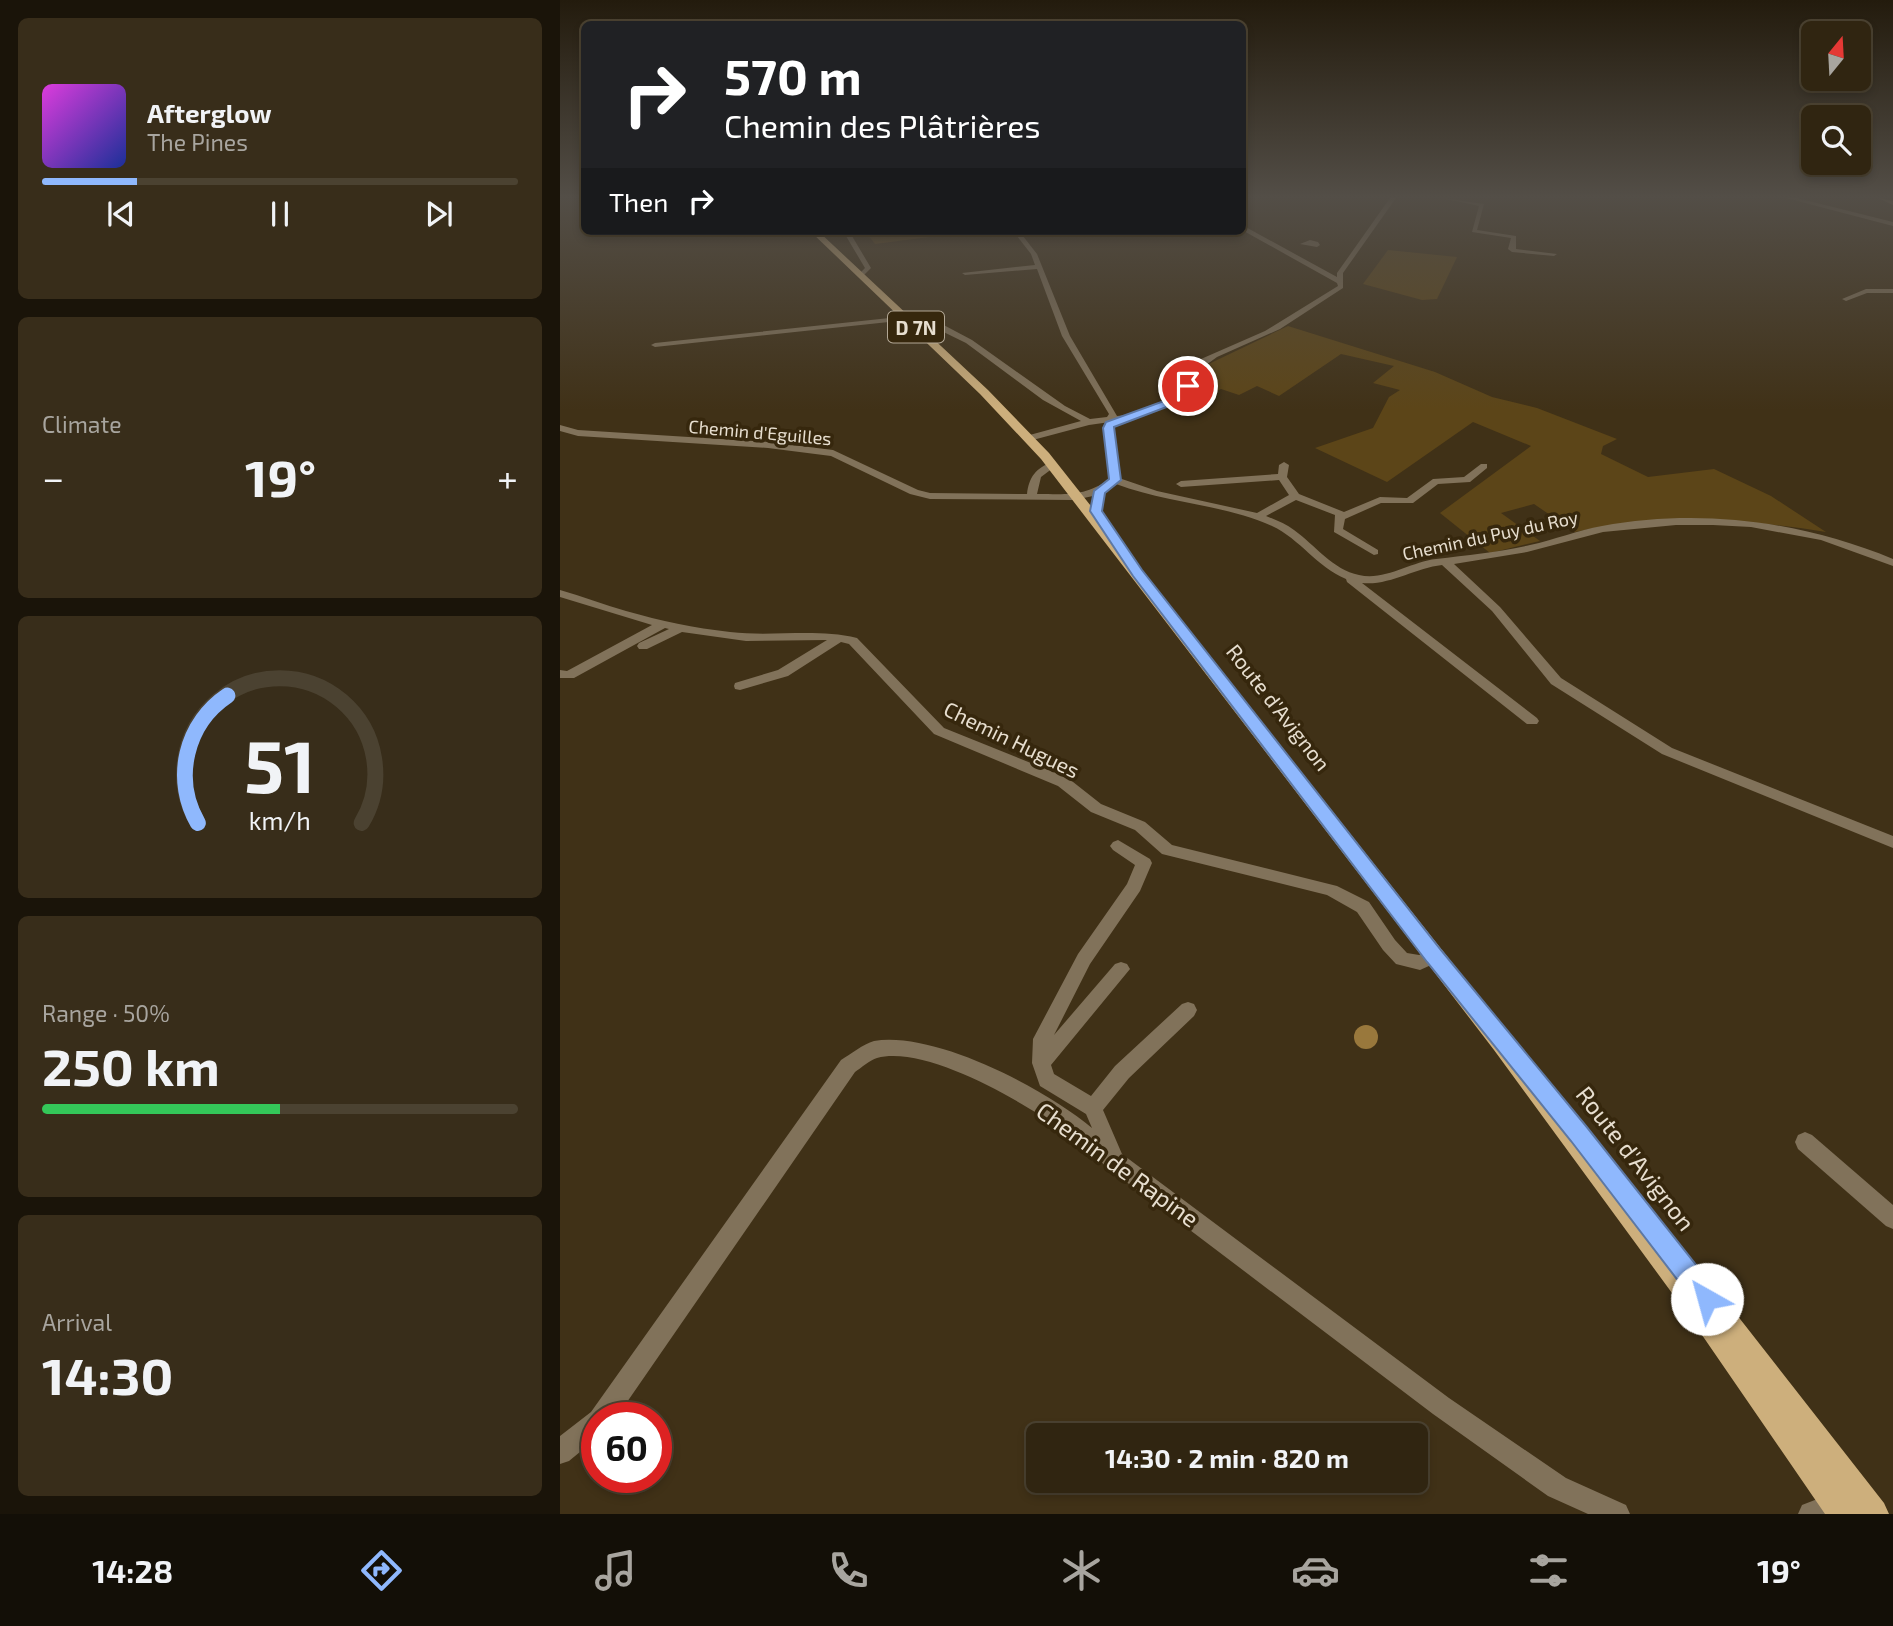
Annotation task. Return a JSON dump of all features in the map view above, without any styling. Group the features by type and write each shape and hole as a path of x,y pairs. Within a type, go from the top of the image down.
{"main road":[{"name":"Route d'Avignon","path":"854,269 1032,437 1079,496 1502,1043 1701,1308 1838,1511"},
{"name":"Route d'Avignon","path":"1032,437 1052,465 1096,511 1138,573"},
{"name":"Route d'Avignon","path":"1502,1043 1578,1133 1873,1514"}],"street":[{"path":"861,275 867,269"},
{"path":"965,273 1018,269"},
{"path":"1039,269 1057,306 1066,335 1114,414 1108,428 1114,461 1112,474 1115,480 1258,517 1300,537 1532,721"},
{"path":"1318,269 1341,282"},
{"path":"1032,437 1089,422 1111,421 1182,398 1186,393 1187,375 1201,363 1306,312 1341,287 1340,273 1343,269"},
{"path":"1846,299 1866,291 1893,291"},
{"path":"655,345 918,317 942,325 1049,400 1089,422"},
{"name":"Chemin d'Eguilles","path":"560,428 578,433 768,445 833,453 914,492 930,496 1079,496 1100,491"},
{"path":"1032,495 1033,481 1040,471 1052,465"},
{"path":"1284,465 1282,477 1295,496 1340,513 1338,530 1374,552"},
{"path":"1340,517 1380,500 1409,501 1436,481 1466,480 1484,466"},
{"path":"1181,484 1282,477"},
{"path":"1096,511 1100,491 1115,480"},
{"path":"1258,517 1295,496"},
{"name":"Chemin du Puy du Roy","path":"1349,578 1377,580 1425,564 1490,556 1605,529 1699,522 1781,528 1815,534 1893,563"},
{"path":"1445,562 1496,609 1556,681 1667,751 1893,842"},
{"path":"560,593 613,612 733,637 785,634 840,637"},
{"path":"560,674 569,675 664,624"},
{"path":"603,664 683,627"},
{"path":"740,686 783,673 840,637"},
{"name":"Chemin Hugues","path":"840,637 853,641 939,730 1063,782 1096,808 1140,826 1167,850 1331,890 1363,907 1389,946 1402,959 1420,963 1434,956"},
{"path":"1115,1161 1093,1108 1047,1080 1041,1063 1046,1031 1084,959 1134,887 1144,863 1118,846"},
{"path":"1041,1063 1121,969"},
{"path":"1093,1108 1122,1072 1188,1010"},
{"name":"Chemin de Rapine","path":"612,1402 848,1066 873,1050 904,1048 944,1057 1010,1087 1061,1118 1410,1385 1557,1487 1617,1514"},
{"path":"1805,1142 1893,1219"},
{"path":"560,1452 581,1435"}],"shaded area":[{"path":"1374,269 1451,269 1437,299 1422,300 1363,284"},
{"path":"1288,326 1435,372 1492,397 1537,408 1617,439 1603,446 1601,454 1648,477 1714,469 1771,496 1826,532 1732,521 1669,520 1575,532 1534,504 1501,513 1540,541 1490,553 1440,513 1531,446 1473,422 1387,482 1315,448 1373,428 1389,397 1400,390 1373,383 1394,366 1341,354 1279,396 1257,386 1239,395 1221,389 1200,399 1194,371"},
{"path":"1366,1025 1375,1028 1378,1037 1375,1046 1366,1049 1357,1046 1354,1037 1357,1028"}],"route":[{"path":"1188,386 1182,398 1116,420 1116,424 1110,425 1108,428 1114,461 1112,474 1115,480 1100,491 1095,505 1096,511 1138,573 1434,956 1502,1043 1578,1133 1707,1299"}]}
